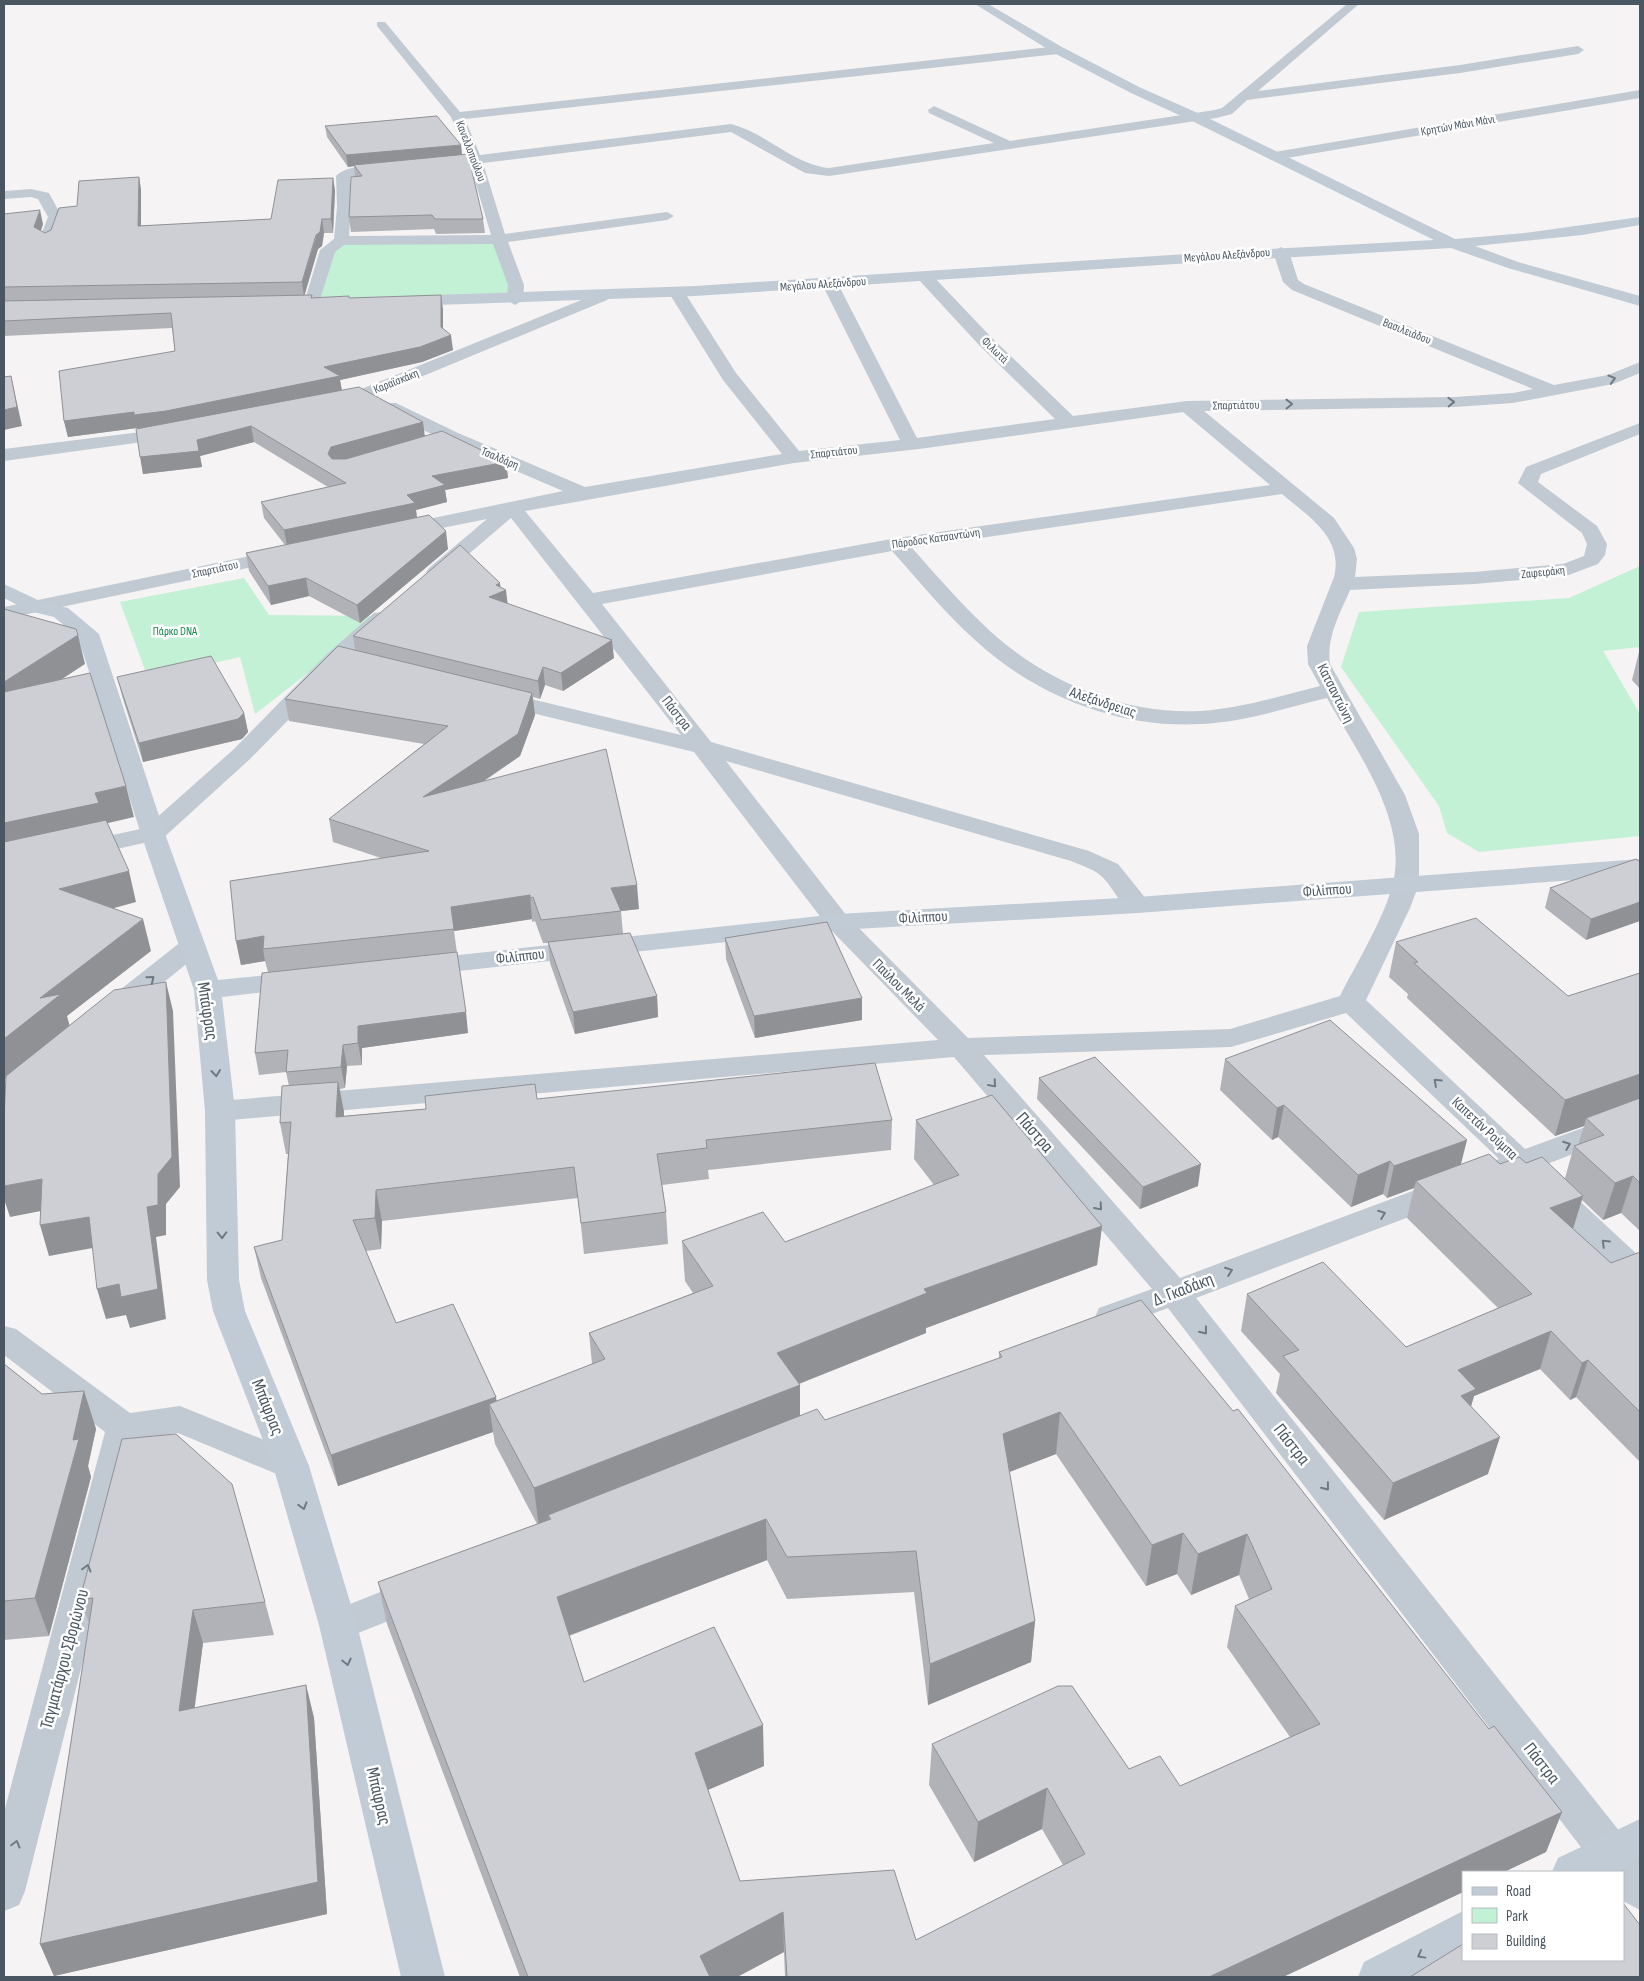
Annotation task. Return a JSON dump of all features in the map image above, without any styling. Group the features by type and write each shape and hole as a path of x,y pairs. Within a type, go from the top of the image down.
{"street":[{"path":"981,4 1058,50 1135,90 1195,117 1454,244 1513,265 1640,301"},
{"path":"341,241 344,207 343,176 354,171 476,161 724,128 742,131 810,170 822,173 1227,111 1353,4"},
{"name":"Κανελλοπούλου","path":"381,24 457,116 476,161 516,285 515,300"},
{"path":"457,116 1058,50"},
{"path":"1242,97 1460,69 1578,50"},
{"name":"Κρητών Μάνι Μάνι","path":"1275,156 1640,94"},
{"path":"934,110 1008,145"},
{"path":"4,194 31,193 44,196 55,217 47,240"},
{"path":"312,303 320,282 326,255 333,246 341,241 500,239 667,216"},
{"name":"Μεγάλου Αλεξάνδρου","path":"387,302 515,300 678,293 1281,252 1454,244 1548,235 1640,221"},
{"name":"Βασιλειάδου","path":"1281,252 1291,282 1298,287 1552,391"},
{"name":"Φιλωτά","path":"925,277 985,341 1068,421"},
{"path":"830,284 911,444"},
{"path":"678,293 729,376 794,457"},
{"name":"Καραϊσκάκη","path":"318,404 364,394 601,297"},
{"path":"292,303 330,303"},
{"name":"Σπαρτιάτου","path":"386,533 583,493 794,457 911,444 1187,406 1455,402 1512,398 1613,379 1640,367"},
{"name":"Τσαλδάρη","path":"364,394 452,437 583,493"},
{"name":"Κατσαντώνη","path":"1187,406 1327,522 1338,535 1348,562 1318,646 1319,664 1392,794 1403,819 1407,834 1408,871 1406,884 1397,908 1351,1002"},
{"name":"Ζαφειράκη","path":"1341,584 1474,578 1566,570 1590,560 1595,555 1596,537 1590,530 1528,483 1528,477 1532,471 1640,428"},
{"path":"4,456 187,431"},
{"path":"427,444 452,437"},
{"name":"Πάροδος Κατσαντώνη","path":"588,600 897,544 1286,488"},
{"path":"417,589 512,507"},
{"name":"Πάστρα","path":"512,507 705,748 838,922"},
{"name":"Αλεξάνδρειας","path":"897,544 977,630 1014,662 1078,696 1146,715 1183,718 1219,716 1332,690"},
{"name":"Σπαρτιάτου","path":"4,613 298,552"},
{"name":"Μπάφρας","path":"4,590 36,606 61,612 88,634 191,947 208,990 220,1111 223,1280 229,1311 292,1466 338,1625 423,1977"},
{"path":"60,854 153,834 242,754 336,658 395,607"},
{"path":"336,658 365,665"},
{"path":"472,691 705,748 1097,862 1109,869 1138,905"},
{"name":"Φιλίππου","path":"395,970 838,922 1138,905 1640,868"},
{"name":"Παύλου Μελά","path":"838,922 961,1047"},
{"path":"94,1025 191,947"},
{"path":"208,990 326,977"},
{"path":"220,1111 961,1047 1231,1038 1351,1002"},
{"name":"Καπετάν Ρούμπα","path":"1351,1002 1522,1162 1640,1276"},
{"name":"Πάστρα","path":"961,1047 1174,1292 1626,1845"},
{"name":"Δ. Γκαδάκη","path":"1081,1329 1174,1292 1640,1117"},
{"path":"4,1338 124,1426 180,1419 292,1466"},
{"name":"Ταγματάρχου Σβορώνου","path":"4,1891 124,1426"},
{"path":"338,1625 450,1581"},
{"path":"1575,1871 1626,1845 1640,1890"},
{"path":"1380,1977 1462,1933"}],"green space":[{"path":"500,239 517,292 312,303 325,262 341,241"},
{"path":"1640,566 1640,647 1603,651 1640,714 1640,836 1479,852 1447,833 1439,806 1341,667 1359,612 1569,598"},
{"name":"Πάρκο DNA","path":"244,578 269,615 382,616 255,714 240,657 148,678 120,602"}],"building":[{"path":"437,116 461,145 346,155 325,126 382,121"},
{"path":"468,154 483,219 435,219 432,215 349,217 351,177 362,176 354,165"},
{"path":"139,177 138,226 271,219 278,180 333,178 331,219 322,219 320,232 316,235 302,282 4,287 4,214 40,210 34,227 45,233 51,230 59,208 77,206 79,181"},
{"path":"312,295 311,298 441,295 441,327 451,335 420,347 324,367 340,376 166,411 134,415 134,412 64,421 59,371 175,351 171,313 4,321 4,301"},
{"path":"11,376 17,407 4,410 4,377"},
{"path":"359,387 423,422 331,447 328,454 332,459 346,459 442,431 506,462 432,476 445,485 407,495 415,503 284,530 261,502 346,483 251,426 197,440 199,451 140,457 136,429"},
{"path":"429,515 446,531 357,605 306,578 268,586 246,553"},
{"path":"460,545 500,583 496,585 506,590 489,597 612,640 561,673 543,667 538,681 353,636"},
{"path":"4,609 76,629 78,635 4,682"},
{"path":"338,646 532,693 518,734 423,797 606,749 637,885 611,888 621,911 541,920 533,897 530,898 530,895 451,907 454,929 263,949 264,936 236,941 230,881 429,851 329,819 448,726 285,699"},
{"path":"211,656 244,713 238,719 139,743 117,677"},
{"path":"90,673 126,786 95,793 99,803 4,823 4,692"},
{"path":"106,820 129,871 59,889 143,919 40,998 61,994 4,1039 4,842"},
{"path":"1636,859 1640,862 1640,902 1591,919 1550,888"},
{"path":"1476,918 1568,996 1640,973 1640,1074 1565,1100 1414,963 1418,962 1396,942"},
{"path":"827,922 862,998 754,1016 725,938"},
{"path":"630,933 657,996 573,1012 548,942"},
{"path":"457,952 466,1012 358,1026 358,1043 343,1045 341,1067 286,1072 288,1050 255,1053 262,973"},
{"path":"166,982 172,1157 158,1174 158,1205 147,1207 158,1289 121,1297 119,1284 97,1289 89,1217 40,1225 42,1179 4,1186 6,1076 114,990"},
{"path":"1330,1020 1467,1140 1394,1166 1390,1161 1358,1175 1284,1105 1277,1108 1225,1059"},
{"path":"1095,1057 1201,1164 1143,1187 1039,1078"},
{"path":"875,1063 892,1120 706,1140 707,1148 657,1154 666,1212 581,1223 574,1167 376,1190 375,1218 353,1220 396,1323 453,1304 496,1397 331,1455 254,1247 282,1240 291,1122 280,1123 282,1086 338,1082 336,1117 426,1109 425,1096 535,1084 537,1099"},
{"path":"992,1095 1102,1226 924,1289 927,1293 777,1353 800,1385 534,1488 489,1404 605,1359 589,1333 713,1286 682,1241 763,1212 785,1242 959,1175 916,1120"},
{"path":"1640,1098 1640,1183 1633,1176 1615,1183 1574,1146 1604,1135 1586,1118"},
{"path":"1489,1154 1500,1164 1519,1157 1526,1163 1542,1157 1583,1196 1550,1208 1611,1263 1640,1252 1640,1412 1588,1360 1582,1363 1551,1331 1458,1370 1476,1389 1461,1396 1500,1437 1393,1483 1283,1356 1299,1350 1247,1294 1323,1262 1406,1347 1532,1294 1416,1181"},
{"path":"1141,1300 1233,1411 1238,1409 1489,1729 1494,1726 1562,1812 1209,1977 787,1977 783,1912 700,1956 710,1977 528,1977 378,1582 551,1519 548,1515 817,1409 825,1420 1002,1357 999,1352","holes":["1060,1412 1152,1545 1183,1533 1198,1554 1247,1534 1272,1589 1235,1606 1320,1724 1180,1786 1160,1756 1129,1769 1072,1686 1058,1686 932,1744 978,1822 1047,1788 1085,1854 916,1940 894,1870 740,1881 695,1753 763,1725 714,1627 584,1682 557,1597 766,1519 787,1557 916,1551 930,1664 1035,1621 1003,1434"]},
{"path":"4,1364 42,1394 84,1391 73,1440 79,1439 35,1598 4,1601"},
{"path":"176,1434 232,1484 265,1602 193,1610 179,1711 306,1685 318,1882 40,1944 93,1598 80,1599 122,1439"},
{"path":"1624,1904 1640,1925 1640,1977 1410,1977 1462,1945 1462,1961 1624,1961"}]}
